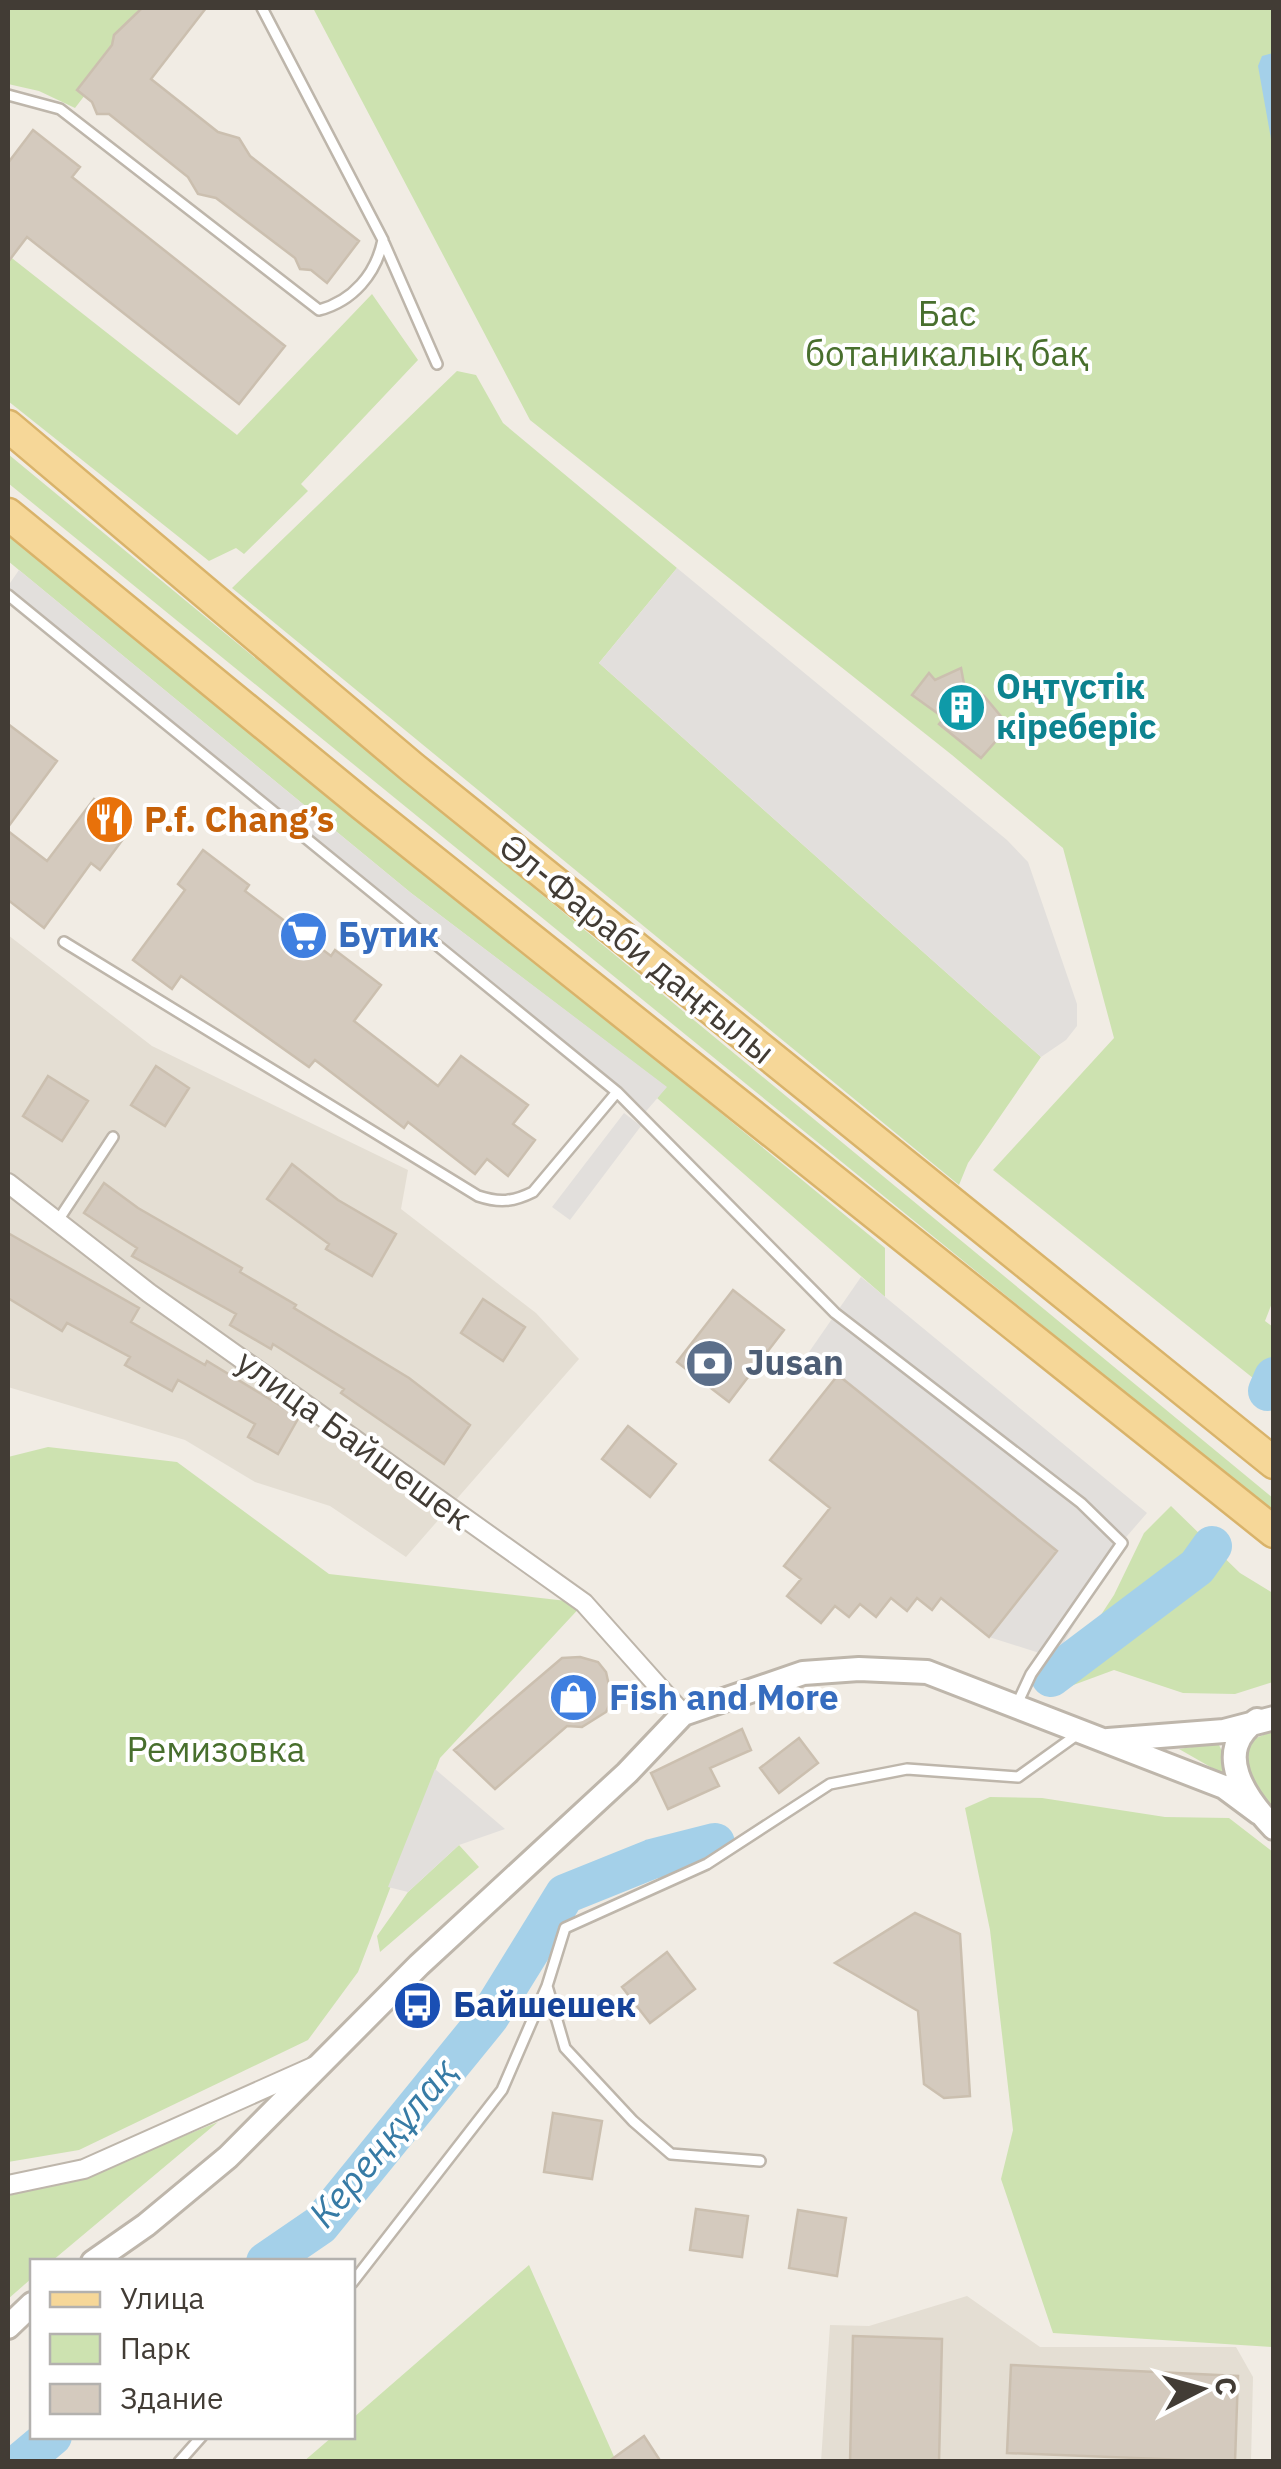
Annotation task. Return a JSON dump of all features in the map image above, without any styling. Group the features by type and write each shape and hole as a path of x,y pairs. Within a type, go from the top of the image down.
{"main road":[{"name":"Әл-Фараби даңғылы","path":"8,426 428,780 1274,1463"},
{"name":"Әл-Фараби даңғылы","path":"8,514 364,805 1274,1532"}],"street":[{"name":"улица Байшешек","path":"8,1183 164,1304 584,1603 683,1714"},
{"path":"98,2259 228,2157 683,1714 802,1674 859,1669 927,1672 1224,1786 1266,1820"},
{"path":"1089,1737 1218,1732 1266,1717"},
{"path":"1233,1764 1238,1743 1266,1717"},
{"path":"1218,1732 1266,1820"},
{"path":"8,2184 84,2169 320,2064"},
{"path":"8,2327 30,2306"}],"lane":[{"path":"262,8 383,240 436,364"},
{"path":"8,95 60,109 319,310 341,304 378,264 383,240"},
{"path":"8,595 617,1092 835,1314 1082,1502 1122,1543 1031,1674 1016,1704"},
{"path":"64,942 478,1196 495,1202 516,1200 533,1192 617,1092"},
{"path":"57,1222 112,1137"},
{"path":"355,2280 502,2090 547,1986 566,1928 707,1864 830,1784 907,1769 1018,1777 1089,1737"},
{"path":"547,1986 565,2048 632,2121 671,2154 760,2161"},
{"path":"179,2462 199,2439"}],"shaded area":[{"path":"677,568 1007,840 1028,862 1077,1004 1077,1026 1066,1040 1041,1057 599,663"},
{"path":"19,570 411,893 667,1087 641,1117 8,595 8,586"},
{"path":"8,935 152,1046 408,1170 401,1209 536,1313 579,1359 406,1557 330,1506 255,1482 185,1440 8,1387"},
{"path":"624,1113 641,1126 570,1220 552,1207"},
{"path":"861,1277 1147,1513 1121,1543 1055,1658 989,1637 1057,1551 807,1355"},
{"path":"435,1769 505,1829 459,1845 408,1892 388,1887"},
{"path":"967,2296 1040,2347 1236,2347 1253,2377 1251,2461 821,2462 830,2325 869,2326"}],"green space":[{"path":"8,8 152,8 75,108 39,91 8,84"},
{"name":"Бас ботаникалық бақ","path":"313,8 1273,8 1274,1298 1265,1321 1273,1327 1273,1394 993,1170 1114,1038 1063,848 952,755 530,420"},
{"path":"8,255 237,435 372,294 418,360 301,484 308,491 244,554 236,548 209,561 8,401"},
{"path":"457,371 476,375 503,423 677,568 599,663 1041,1057 968,1163 959,1185 232,588"},
{"path":"8,454 1273,1498 1273,1513 8,483"},
{"path":"8,527 885,1248 885,1297 657,1098 666,1087 411,893 8,561"},
{"name":"Ремизовка","path":"48,1447 177,1462 329,1574 584,1603 440,1758 358,1972 308,2040 79,2150 8,2162 8,1457"},
{"path":"1171,1506 1240,1573 1273,1593 1273,1682 1235,1694 1183,1693 1114,1670 1049,1694 1114,1595 1144,1533"},
{"path":"1273,1731 1273,1828 1240,1783 1251,1740"},
{"path":"1218,1743 1226,1759 1228,1777 1179,1749"},
{"path":"990,1797 1042,1798 1165,1817 1229,1818 1273,1852 1273,2347 1053,2333 1001,2179 1013,2130 990,1930 965,1808"},
{"path":"459,1845 479,1867 380,1952 377,1936 408,1892"},
{"path":"218,2122 54,2259 30,2259 30,2280 8,2299 8,2196 86,2176"},
{"path":"529,2265 616,2461 303,2462 330,2439 355,2439 355,2416"}],"water":[{"path":"1274,53 1273,150 1258,66 1262,56"}],"building":[{"path":"142,8 206,8 151,79 218,132 239,138 250,156 359,241 327,283 311,270 300,269 295,258 216,198 198,194 188,177 109,114 97,114 92,102 77,90 112,45 114,35"},
{"path":"33,130 80,167 72,177 285,346 239,404 27,237 8,262 8,163"},
{"name":"Оңтүстік кіреберіс","path":"961,668 964,684 984,696 1009,726 981,758 939,724 944,718 912,695 929,673 935,680"},
{"path":"8,724 57,761 8,827"},
{"path":"94,799 132,827 100,870 91,863 44,928 8,900 8,831 47,861"},
{"path":"203,850 249,885 245,891 331,956 335,950 381,985 354,1021 438,1086 461,1056 528,1105 513,1124 535,1140 508,1176 487,1159 475,1174 408,1122 404,1128 315,1060 309,1067 181,976 172,989 133,960 185,890 178,884"},
{"path":"156,1066 189,1088 165,1126 131,1105"},
{"path":"48,1076 88,1101 62,1141 23,1116"},
{"path":"292,1164 338,1200 396,1234 372,1276 326,1249 329,1244 267,1199"},
{"path":"104,1183 409,1378 470,1425 444,1464 341,1393 344,1389 273,1344 271,1349 230,1325 236,1314 132,1256 137,1248 84,1213"},
{"path":"8,1233 139,1308 131,1322 205,1365 207,1361 299,1417 278,1454 248,1437 255,1424 178,1380 172,1391 125,1365 130,1357 67,1323 62,1331 8,1298"},
{"path":"733,1290 784,1330 729,1402 677,1362"},
{"path":"483,1299 525,1327 503,1361 461,1333"},
{"path":"838,1375 1057,1551 989,1637 941,1598 932,1610 917,1598 907,1611 891,1598 876,1617 860,1604 849,1617 835,1606 821,1623 787,1596 801,1579 784,1566 830,1508 770,1460"},
{"path":"628,1426 676,1464 650,1497 602,1459"},
{"path":"562,1658 598,1662 606,1672 612,1699 606,1712 582,1727 567,1726 495,1789 454,1750"},
{"path":"742,1729 751,1750 710,1768 719,1786 668,1809 651,1773"},
{"path":"799,1738 818,1763 779,1793 760,1768"},
{"path":"915,1913 960,1934 970,2096 944,2098 924,2084 918,2011 835,1963"},
{"path":"667,1952 695,1989 650,2023 622,1987"},
{"path":"553,2113 602,2121 592,2179 544,2172"},
{"path":"696,2209 748,2216 742,2257 690,2250"},
{"path":"798,2210 846,2218 837,2276 789,2268"},
{"path":"853,2336 942,2339 939,2462 850,2462"},
{"path":"1011,2365 1238,2376 1235,2462 1007,2453"},
{"path":"644,2436 661,2462 608,2462"}],"waterway":[{"name":"Кереңқұлақ","path":"1268,1391 1274,1377"},
{"name":"Кереңқұлақ","path":"1051,1677 1197,1567 1212,1546"},
{"name":"Кереңқұлақ","path":"270,2259 320,2225 489,2017 565,1894 652,1859 715,1843"},
{"name":"Кереңқұлақ","path":"21,2462 48,2439"}],"place":[{"name":"Оңтүстік кіреберіс","path":"961,707"},
{"name":"P.f. Chang’s","path":"109,820"},
{"name":"Бутик","path":"303,935"},
{"name":"Jusan","path":"710,1363"},
{"name":"Fish and More","path":"574,1698"},
{"name":"Байшешек","path":"418,2005"}]}
